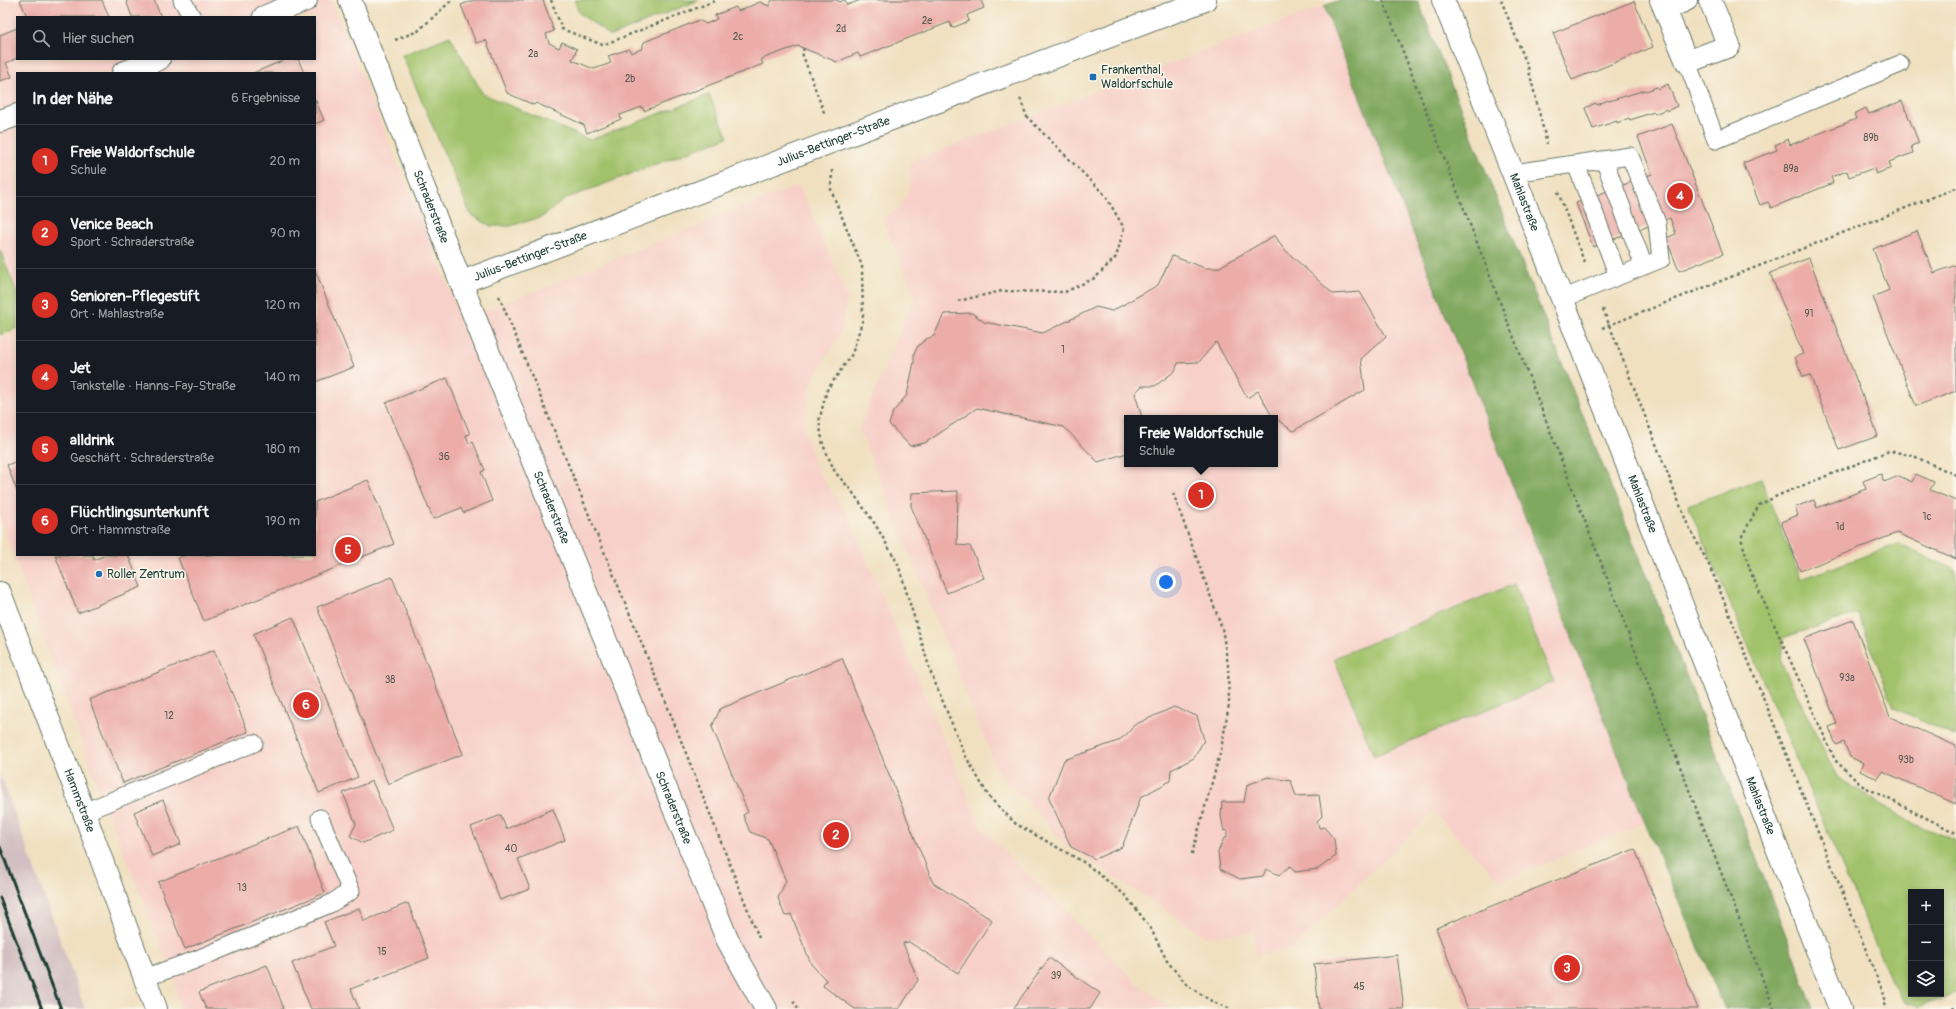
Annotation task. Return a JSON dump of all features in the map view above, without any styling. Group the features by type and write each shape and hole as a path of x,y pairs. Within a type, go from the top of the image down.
{"street":[{"path":"266,16 306,0"},
{"name":"Schraderstraße","path":"350,0 486,346 724,932 766,1009"},
{"name":"Julius-Bettinger-Straße","path":"462,282 488,270 1205,0"},
{"name":"Mahlastraße","path":"1443,0 1578,338 1840,1009"},
{"path":"1686,0 1663,4 1687,62 1729,46 1710,0"},
{"path":"126,72 156,60"},
{"path":"0,121 16,115"},
{"name":"Hammstraße","path":"0,593 84,812 156,1009"}],"lane":[{"path":"182,0 191,16"},
{"path":"1687,62 1716,140 1900,64"},
{"path":"1513,174 1630,156 1657,223 1661,259 1562,299"},
{"path":"1604,160 1644,266"},
{"path":"1576,164 1618,276"},
{"path":"84,812 254,743"},
{"path":"144,978 195,960 330,904 351,891 320,818"}],"path":[{"path":"370,50 418,31 452,0"},
{"path":"551,0 562,29 604,45 717,0"},
{"path":"1383,0 1774,1009"},
{"path":"1501,0 1528,67 1559,196 1593,286 1687,523 1711,569 1885,997 1884,1009"},
{"path":"804,48 802,53 835,140 831,190 862,266 863,319 852,354 827,390 819,421 823,445 835,472 851,490 875,524 898,564 931,672 965,755 989,797 1016,824 1085,863 1125,895 1150,927 1167,962 1188,985 1213,1002 1231,1009"},
{"path":"958,300 1002,291 1065,292 1095,278 1116,257 1124,228 1105,196 1027,117 1010,74"},
{"path":"1578,338 1956,188"},
{"path":"488,270 665,700 760,940"},
{"path":"1956,475 1911,455 1889,451 1759,504 1741,538 1751,573 1835,760 1861,785 1956,833"},
{"path":"1173,493 1222,628 1228,664 1229,704 1221,750 1191,857"},
{"path":"789,996 798,1009"},
{"path":"1952,1009 1956,1008"}],"shaded area":[{"path":"0,0 331,0 462,320 799,185 847,296 842,331 812,381 803,426 817,470 848,516 982,829 1138,984 1172,1009 179,1009 175,981 105,805 0,519 0,339 16,332 16,556 316,556 316,72 16,72 16,288 0,248"},
{"path":"1324,6 1645,823 1500,881 1433,812 1291,950 1256,954 1253,932 1206,937 1066,845 1025,798 1009,786 996,767 859,429 915,297 883,219 897,210 907,195 911,179 909,162"},
{"path":"0,773 85,1009 0,1009"}],"green space":[{"path":"574,0 699,0 611,36 579,13"},
{"path":"1340,0 1418,1 1688,680 1814,1009 1725,1009 1645,823 1324,6"},
{"path":"450,36 483,94 590,140 709,95 728,137 565,199 542,217 510,226 491,226 471,215 402,55"},
{"path":"0,250 16,290 16,328 0,335"},
{"path":"1761,479 1801,579 1898,544 1956,570 1956,737 1894,708 1858,613 1783,638 1781,662 1837,777 1913,824 1956,840 1956,993 1919,1007 1903,1000 1891,981 1688,505"},
{"path":"1514,584 1554,682 1374,756 1334,658"}],"building":[{"path":"20,0 102,0 109,16 27,16"},
{"path":"126,0 154,0 161,16 132,16"},
{"path":"474,0 543,0 554,31 546,34 549,43 559,48 562,42 577,49 572,60 594,69 611,63 608,56 629,49 631,53 642,49 644,42 699,20 706,24 717,19 715,15 736,7 738,11 760,2 769,6 772,0 838,0 839,2 845,0 847,5 861,0 981,0 984,8 967,15 969,21 952,28 950,22 860,57 858,53 837,62 798,46 761,59 763,64 644,111 642,107 620,115 621,119 587,133 584,125 536,103 534,105 507,93 486,40 476,43 461,5"},
{"path":"1634,1 1653,47 1572,80 1553,33"},
{"path":"16,28 16,58 6,63 12,77 0,81 0,35"},
{"path":"285,60 298,60 304,72 255,72"},
{"path":"1668,84 1677,106 1667,111 1666,109 1655,114 1654,112 1630,120 1629,118 1617,123 1617,121 1593,129 1585,108 1596,103 1597,105 1608,100 1609,101 1645,90 1646,91 1657,87 1658,89"},
{"path":"316,101 324,120 316,124"},
{"path":"1902,101 1919,143 1911,146 1913,153 1889,162 1891,168 1876,174 1874,168 1849,177 1847,171 1831,177 1833,183 1771,208 1768,202 1760,205 1743,163 1777,150 1775,145 1788,139 1790,145 1856,119 1854,114 1866,108 1869,114"},
{"path":"1672,124 1723,254 1679,271 1666,238 1676,234 1670,218 1593,247 1576,203 1652,174 1638,137"},
{"path":"1917,231 1934,273 1956,265 1956,391 1916,406 1873,297 1889,290 1873,249"},
{"path":"1275,235 1282,247 1333,294 1360,292 1386,336 1361,359 1365,390 1293,431 1278,420 1278,415 1271,415 1258,391 1247,398 1216,342 1199,362 1178,363 1175,371 1155,386 1142,386 1135,393 1141,415 1124,415 1124,454 1098,462 1064,427 977,408 925,443 910,446 889,424 893,412 907,395 914,362 914,354 918,346 926,339 934,336 944,314 972,313 984,322 1043,333 1096,307 1112,311 1158,285 1172,256 1205,268 1218,268"},
{"path":"1809,258 1878,436 1839,450 1810,375 1803,377 1795,357 1803,354 1770,273"},
{"path":"316,272 354,367 316,382"},
{"path":"447,378 470,434 466,435 469,444 473,442 485,470 481,472 492,501 463,513 461,508 433,519 386,403"},
{"path":"16,461 16,488 7,465"},
{"path":"1881,474 1884,482 1899,476 1912,482 1916,474 1934,482 1930,490 1956,501 1956,559 1897,533 1800,571 1781,522 1798,515 1795,507 1814,500 1817,508 1866,489 1863,481"},
{"path":"368,480 394,544 204,621 178,558 183,556 316,556 316,502"},
{"path":"958,491 957,545 970,546 984,578 947,593 911,506 912,493"},
{"name":"Roller Zentrum","path":"55,556 93,556 94,560 104,556 128,556 141,587 78,613"},
{"path":"392,577 463,754 388,784 317,607"},
{"path":"293,617 358,777 319,793 253,634"},
{"path":"1853,620 1890,717 1956,746 1956,804 1882,771 1878,779 1860,771 1863,763 1850,757 1844,742 1836,745 1829,727 1837,724 1804,639"},
{"path":"214,650 248,732 123,783 89,700"},
{"path":"842,658 933,883 992,920 958,973 909,942 903,943 918,980 899,1009 855,1009 823,986 826,980 811,964 791,914 785,916 778,898 786,881 768,839 750,832 743,815 748,812 712,727 720,709"},
{"path":"1174,707 1197,716 1204,740 1194,758 1171,770 1170,781 1141,797 1122,847 1095,859 1071,847 1049,798 1064,760 1118,741 1128,733 1134,725"},
{"path":"1268,777 1291,781 1296,796 1319,795 1322,816 1317,821 1319,828 1324,827 1334,839 1336,856 1318,869 1295,872 1290,866 1279,875 1266,869 1263,876 1240,879 1220,869 1218,852 1224,838 1227,838 1227,830 1224,831 1221,816 1222,802 1244,802 1247,785"},
{"path":"372,781 393,830 363,843 350,836 356,824 343,793"},
{"path":"163,800 181,844 152,856 134,812"},
{"path":"553,809 565,840 518,859 530,889 500,900 471,827 501,815 506,829"},
{"path":"299,826 325,893 185,949 158,882"},
{"path":"1635,849 1698,1009 1468,1009 1436,928"},
{"path":"408,903 429,958 351,989 359,1009 311,1009 292,963 334,946 324,922 359,908 364,921"},
{"path":"1397,955 1404,1009 1319,1009 1314,964"},
{"path":"1049,958 1100,993 1090,1009 1013,1009"},
{"path":"267,965 284,1009 206,1009 199,992"}],"railway":[{"path":"0,847 61,1009"},
{"path":"0,898 42,1009"}],"place":[{"name":"Frankenthal, Waldorfschule","path":"1093,77"},
{"name":"Jet","path":"1680,196"},
{"name":"Freie Waldorfschule","path":"1201,495"},
{"name":"alldrink","path":"348,550"},
{"name":"Roller Zentrum","path":"99,574"},
{"name":"Flüchtlingsunterkunft","path":"306,705"},
{"name":"Venice Beach","path":"836,835"},
{"name":"Senioren-Pflegestift","path":"1567,968"}]}
